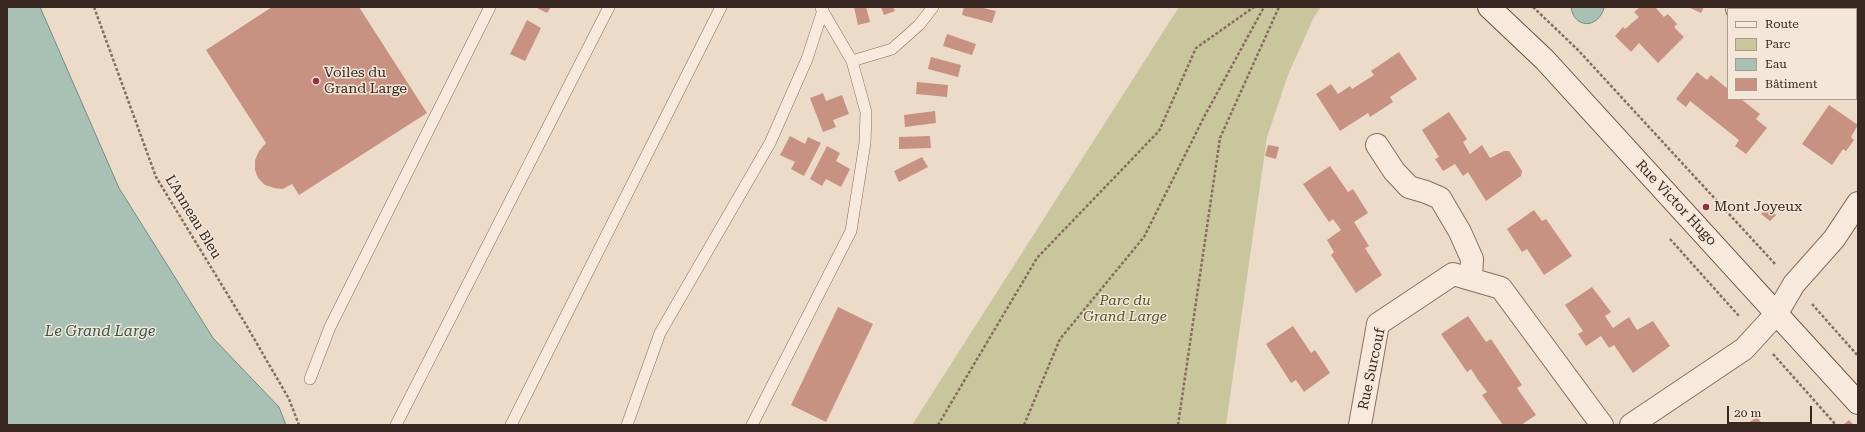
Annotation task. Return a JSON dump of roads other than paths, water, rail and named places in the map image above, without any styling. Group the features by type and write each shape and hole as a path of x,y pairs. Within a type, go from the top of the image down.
{"street":[{"name":"Rue Victor Hugo","path":"1489,7 1545,60 1858,403"},
{"path":"1377,145 1394,171 1409,187 1440,198 1460,232 1472,259 1471,279"},
{"path":"1631,425 1744,349 1776,313 1794,284 1834,239 1858,203"},
{"name":"Rue Surcouf","path":"1360,425 1378,324 1453,274 1502,288 1602,425"}],"lane":[{"path":"310,379 330,327 490,7"},
{"path":"396,425 609,7"},
{"path":"511,425 721,7"},
{"path":"852,61 892,49 919,25 933,7"},
{"path":"752,425 851,230 865,143 866,112 852,61 822,9"},
{"path":"627,425 660,333 770,142 807,59 822,9"}],"water":[{"name":"Le Grand Large","path":"7,7 40,7 119,188 213,338 279,407 286,425 7,425"},
{"path":"1571,7 1604,8 1597,20 1586,24 1581,23 1577,19 1573,14"}],"place":[{"name":"Voiles du Grand Large","path":"316,81"},
{"name":"Mont Joyeux","path":"1706,207"}],"park label":[{"name":"Parc du Grand Large","path":"1125,310"}]}
